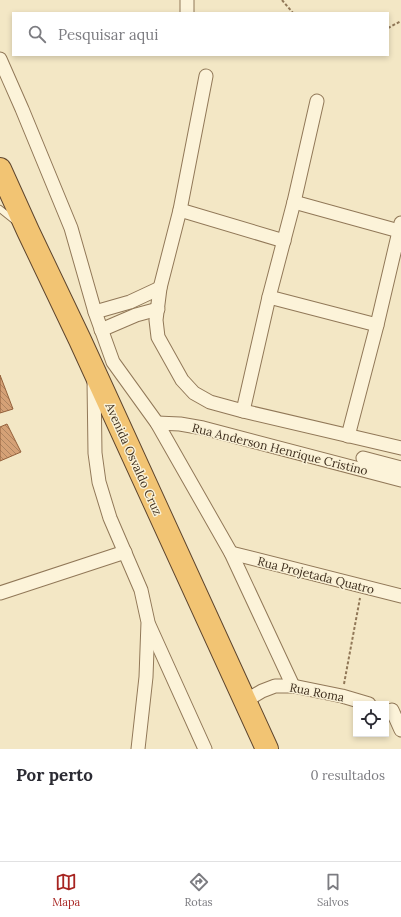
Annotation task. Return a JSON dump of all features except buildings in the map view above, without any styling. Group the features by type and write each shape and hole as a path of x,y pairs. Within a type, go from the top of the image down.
{"highway":[{"name":"Avenida Osvaldo Cruz","path":"0,169 267,749"}],"street":[{"path":"187,0 187,12"},
{"path":"0,59 70,228 100,330 113,362 157,423 231,553 293,686"},
{"path":"206,76 180,210 160,288 156,320 158,337 182,380 194,393 210,402 243,412 401,448"},
{"path":"243,412 269,297 294,202 317,101"},
{"path":"294,202 400,227 396,264 377,325 348,436"},
{"path":"180,210 284,240"},
{"path":"95,312 130,302 160,288"},
{"path":"269,297 377,325"},
{"path":"100,330 136,315 158,309"},
{"path":"94,371 95,453 99,482 110,518 141,590 148,622 205,749"},
{"name":"Rua Anderson Henrique Cristino","path":"157,423 180,424 203,428 401,480"},
{"path":"363,458 401,468"},
{"path":"0,593 125,552"},
{"name":"Rua Projetada Quatro","path":"231,553 401,596"},
{"path":"138,749 146,677 148,622"},
{"name":"Rua Roma","path":"245,701 262,691 275,686 293,686 359,701"},
{"path":"393,711 401,730"}],"lane":[{"path":"0,209 28,231"}],"path":[{"path":"282,0 291,12"},
{"path":"389,27 401,21"},
{"path":"342,696 362,587"}]}
